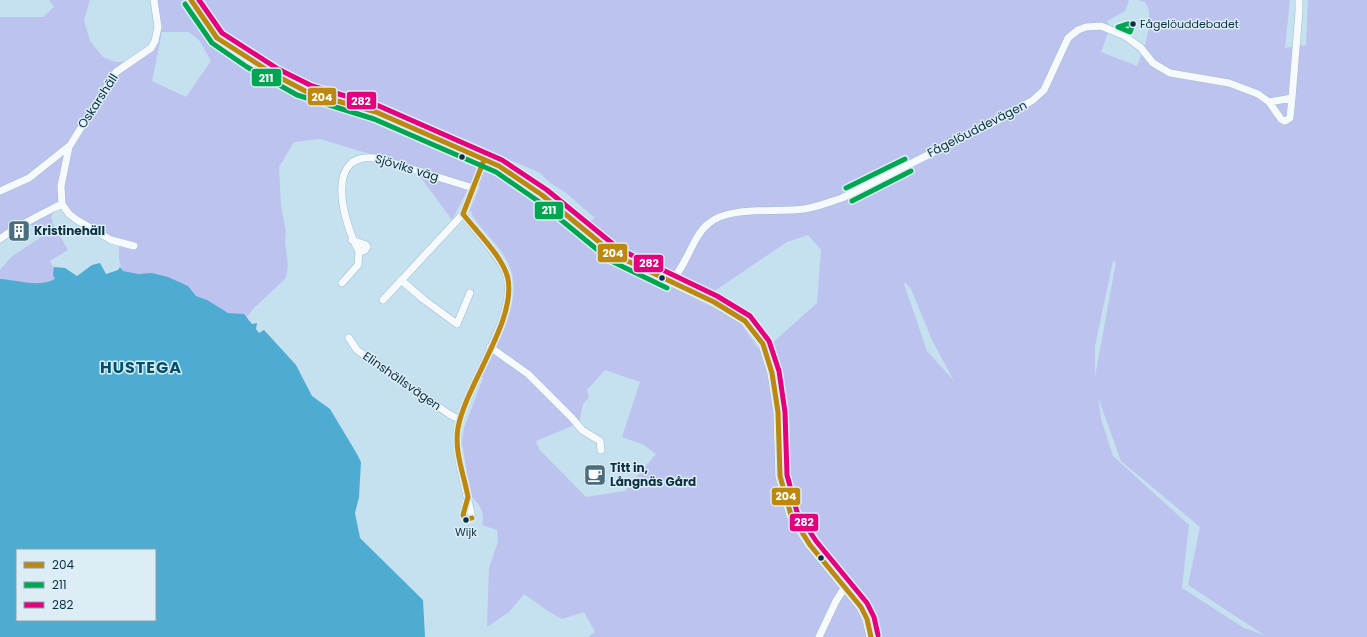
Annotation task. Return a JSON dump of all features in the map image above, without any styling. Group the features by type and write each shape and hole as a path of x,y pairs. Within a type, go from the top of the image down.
{"street":[{"name":"Oskarshäll","path":"69,147 116,72 151,48 155,41 158,27 154,0"},
{"path":"191,0 210,30 217,38 240,54 290,84 309,93 376,112 499,166 537,191 589,236 616,255 738,315 749,325 762,344 770,368 777,403 780,476 787,506 802,535 845,587 864,613 871,637"},
{"name":"Fågelöuddevägen","path":"670,282 680,272 704,227 713,220 728,214 743,212 804,209 822,206 842,198 998,120 1032,100 1044,90 1068,38 1078,30 1086,27 1101,26 1126,36 1140,48 1153,63 1170,73 1229,83 1258,94 1269,102 1276,115 1285,121 1290,118 1292,108 1299,11 1298,0"},
{"path":"1269,102 1292,98"},
{"path":"0,191 29,178 69,147"},
{"path":"69,147 63,171 62,204 69,214 86,227 111,240 134,246"},
{"name":"Sjöviks väg","path":"342,283 358,265 359,251 352,240 342,205 341,193 345,172 357,158 367,156 380,159 473,188"},
{"path":"383,300 463,214 484,160"},
{"path":"0,239 28,220 37,218 62,204"},
{"path":"463,214 500,262 508,278 508,292 505,311 460,420 457,438 472,518"},
{"path":"401,280 423,299 457,324 470,293"},
{"name":"Elinshällsvägen","path":"349,338 357,350 449,414 460,420"},
{"path":"490,347 528,374 582,430 600,441 601,450"},
{"path":"819,637 836,601 845,587"}],"shaded area":[{"path":"49,0 90,0 84,20 90,41 103,57 116,62 127,61 135,57 150,43 156,32 152,0 186,0 205,31 221,47 198,0 1129,0 1125,11 1107,21 1110,28 1101,52 1137,66 1148,34 1149,25 1148,9 1145,2 1138,0 1290,0 1285,48 1306,45 1308,0 1367,0 1367,637 588,637 595,632 584,612 562,619 524,594 509,612 487,627 489,568 498,542 497,530 482,525 483,517 481,509 471,496 462,443 464,428 483,378 481,377 490,354 493,355 509,316 514,290 513,278 509,264 501,251 480,226 470,210 480,186 471,183 452,220 413,167 320,139 294,142 279,167 281,206 286,231 285,242 288,265 286,278 253,309 151,443 0,426 0,270 11,257 40,238 29,221 0,240 0,17 43,17 54,7","holes":["162,32 189,32 199,40 211,61 186,97 152,81","472,143 540,173 550,183 565,192 595,218 588,222 620,249 710,294 787,242 808,235 821,250 817,303 768,347 760,351 741,324 732,317 619,261 524,184 505,172 477,159","59,208 93,234 119,243 119,259 125,282 83,281 73,279 56,269 50,261 68,250 59,234 57,235 51,217 54,211","1113,261 1116,262 1095,377 1095,346","905,282 911,289 932,340 954,381 927,351 904,284","605,370 640,382 622,437 644,445 656,454 625,491 586,497 539,449 536,441 579,423 583,404 589,397 587,390","1098,397 1121,461 1200,527 1188,585 1264,635 1244,628 1182,588 1189,525 1113,456 1101,419"]},
{"path":"100,263 106,274 118,270 120,267 123,271 138,274 152,273 168,277 188,286 196,296 207,300 228,313 244,314 252,324 257,323 256,329 259,333 264,330 296,365 312,396 330,409 357,454 361,462 359,497 355,513 360,538 423,600 425,637 0,637 0,279 28,283 49,282 55,279 53,275 54,267 65,268 77,276 92,265"}],"transit line":[{"name":"204","path":"191,0 217,38 275,75 309,93 376,112 499,166 542,195 615,255 714,302 745,321 763,344 772,373 778,412 780,476 791,515 810,545 861,607 867,619 871,637"},
{"name":"282","path":"199,0 222,33 278,69 312,86 379,106 502,160 547,190 619,249 717,296 750,316 769,341 779,371 785,412 787,475 797,512 816,541 867,603 874,617 878,635"},
{"name":"211","path":"185,4 212,43 247,67 297,95 374,119 496,172 538,201 611,261 667,288"},
{"name":"211","path":"1127,24 1133,24 1130,32 1118,27 1127,24"},
{"name":"211","path":"846,188 905,159"},
{"name":"204","path":"463,214 484,160"},
{"name":"211","path":"852,201 911,171"},
{"name":"204","path":"463,214 501,262 508,279 508,296 505,314 498,333 470,392 458,428 458,454 468,497"},
{"name":"204","path":"468,497 463,515 466,520 472,518"}],"place":[{"name":"Fågelöuddebadet","path":"1133,24"},
{"name":"Kristinehäll","path":"19,231"},
{"name":"Titt in, Långnäs Gård","path":"595,475"},
{"name":"Wijk","path":"466,520"}],"district":[{"name":"HUSTEGA","path":"141,367"}]}
